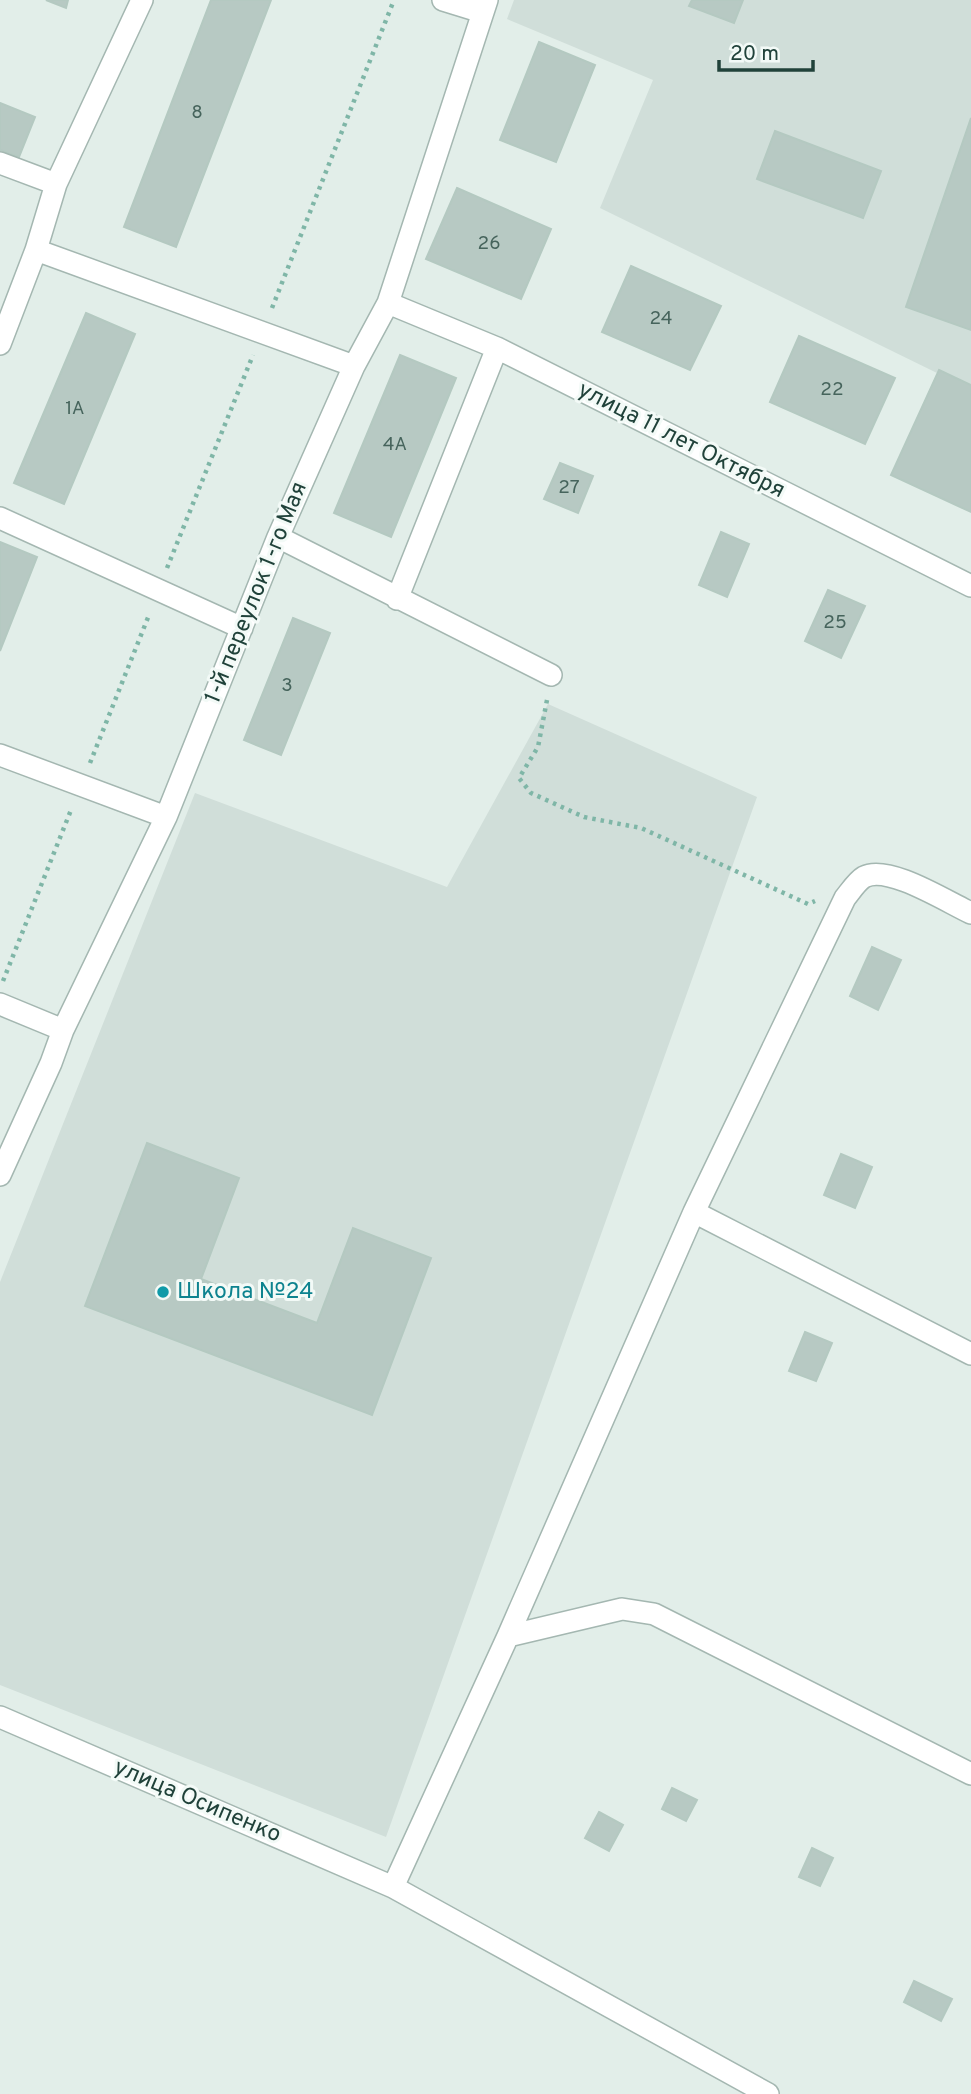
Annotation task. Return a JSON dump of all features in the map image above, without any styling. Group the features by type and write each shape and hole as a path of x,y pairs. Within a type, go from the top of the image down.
{"street":[{"path":"0,344 36,250 56,184 142,0"},
{"path":"443,0 484,6"},
{"name":"1-й переулок 1-го Мая","path":"0,1175 51,1063 63,1030 166,817 278,537 354,366 388,303 484,6"},
{"path":"0,163 56,184"},
{"path":"36,250 354,366"},
{"name":"улица 11 лет Октября","path":"388,303 497,348 971,586"},
{"path":"397,599 497,348"},
{"path":"0,518 242,628"},
{"path":"278,537 551,675"},
{"path":"0,755 166,817"},
{"path":"393,1888 508,1636 695,1212 845,898 863,877 881,873 906,881 971,914"},
{"path":"0,1004 63,1030"},
{"path":"695,1212 971,1354"},
{"path":"508,1636 622,1609 654,1614 971,1774"},
{"name":"улица Осипенко","path":"0,1717 393,1888 768,2094"}],"path":[{"path":"0,988 394,0"},
{"path":"551,675 538,747 519,778 531,793 584,817 641,828 808,904 819,898"}],"shaded area":[{"path":"514,0 971,0 971,512 891,475 937,373 600,208 653,80 507,19"},
{"path":"548,704 757,797 386,1837 0,1685 0,1282 195,793 447,887"}],"building":[{"path":"46,0 68,0 66,8"},
{"path":"211,0 271,0 176,247 124,227"},
{"path":"692,0 743,0 734,23 689,6"},
{"path":"539,42 595,65 556,162 500,140"},
{"path":"0,103 35,117 19,157 0,150"},
{"path":"971,118 971,330 906,307"},
{"path":"775,131 881,171 863,218 757,179"},
{"path":"457,188 551,229 521,299 426,259"},
{"path":"631,266 721,306 690,370 602,332"},
{"path":"86,313 135,334 64,504 14,483"},
{"path":"799,336 895,378 865,444 770,402"},
{"path":"400,355 456,378 391,537 334,513"},
{"path":"939,370 971,385 971,512 891,475"},
{"path":"560,463 593,476 578,513 544,499"},
{"path":"721,532 749,544 727,597 699,585"},
{"path":"0,542 37,557 0,651"},
{"path":"828,590 865,606 841,658 805,641"},
{"path":"293,618 330,633 281,755 244,740"},
{"path":"872,947 901,960 878,1010 850,996"},
{"name":"Школа №24","path":"147,1143 239,1178 201,1279 317,1323 353,1228 431,1258 372,1415 85,1306"},
{"path":"841,1154 872,1167 855,1208 824,1195"},
{"path":"805,1332 832,1343 816,1381 789,1371"},
{"path":"672,1788 697,1800 686,1821 662,1809"},
{"path":"599,1812 623,1825 609,1851 585,1838"},
{"path":"812,1848 833,1858 820,1886 799,1877"},
{"path":"914,1981 952,1999 941,2021 904,2002"}],"place":[{"name":"Школа №24","path":"163,1292"}]}
